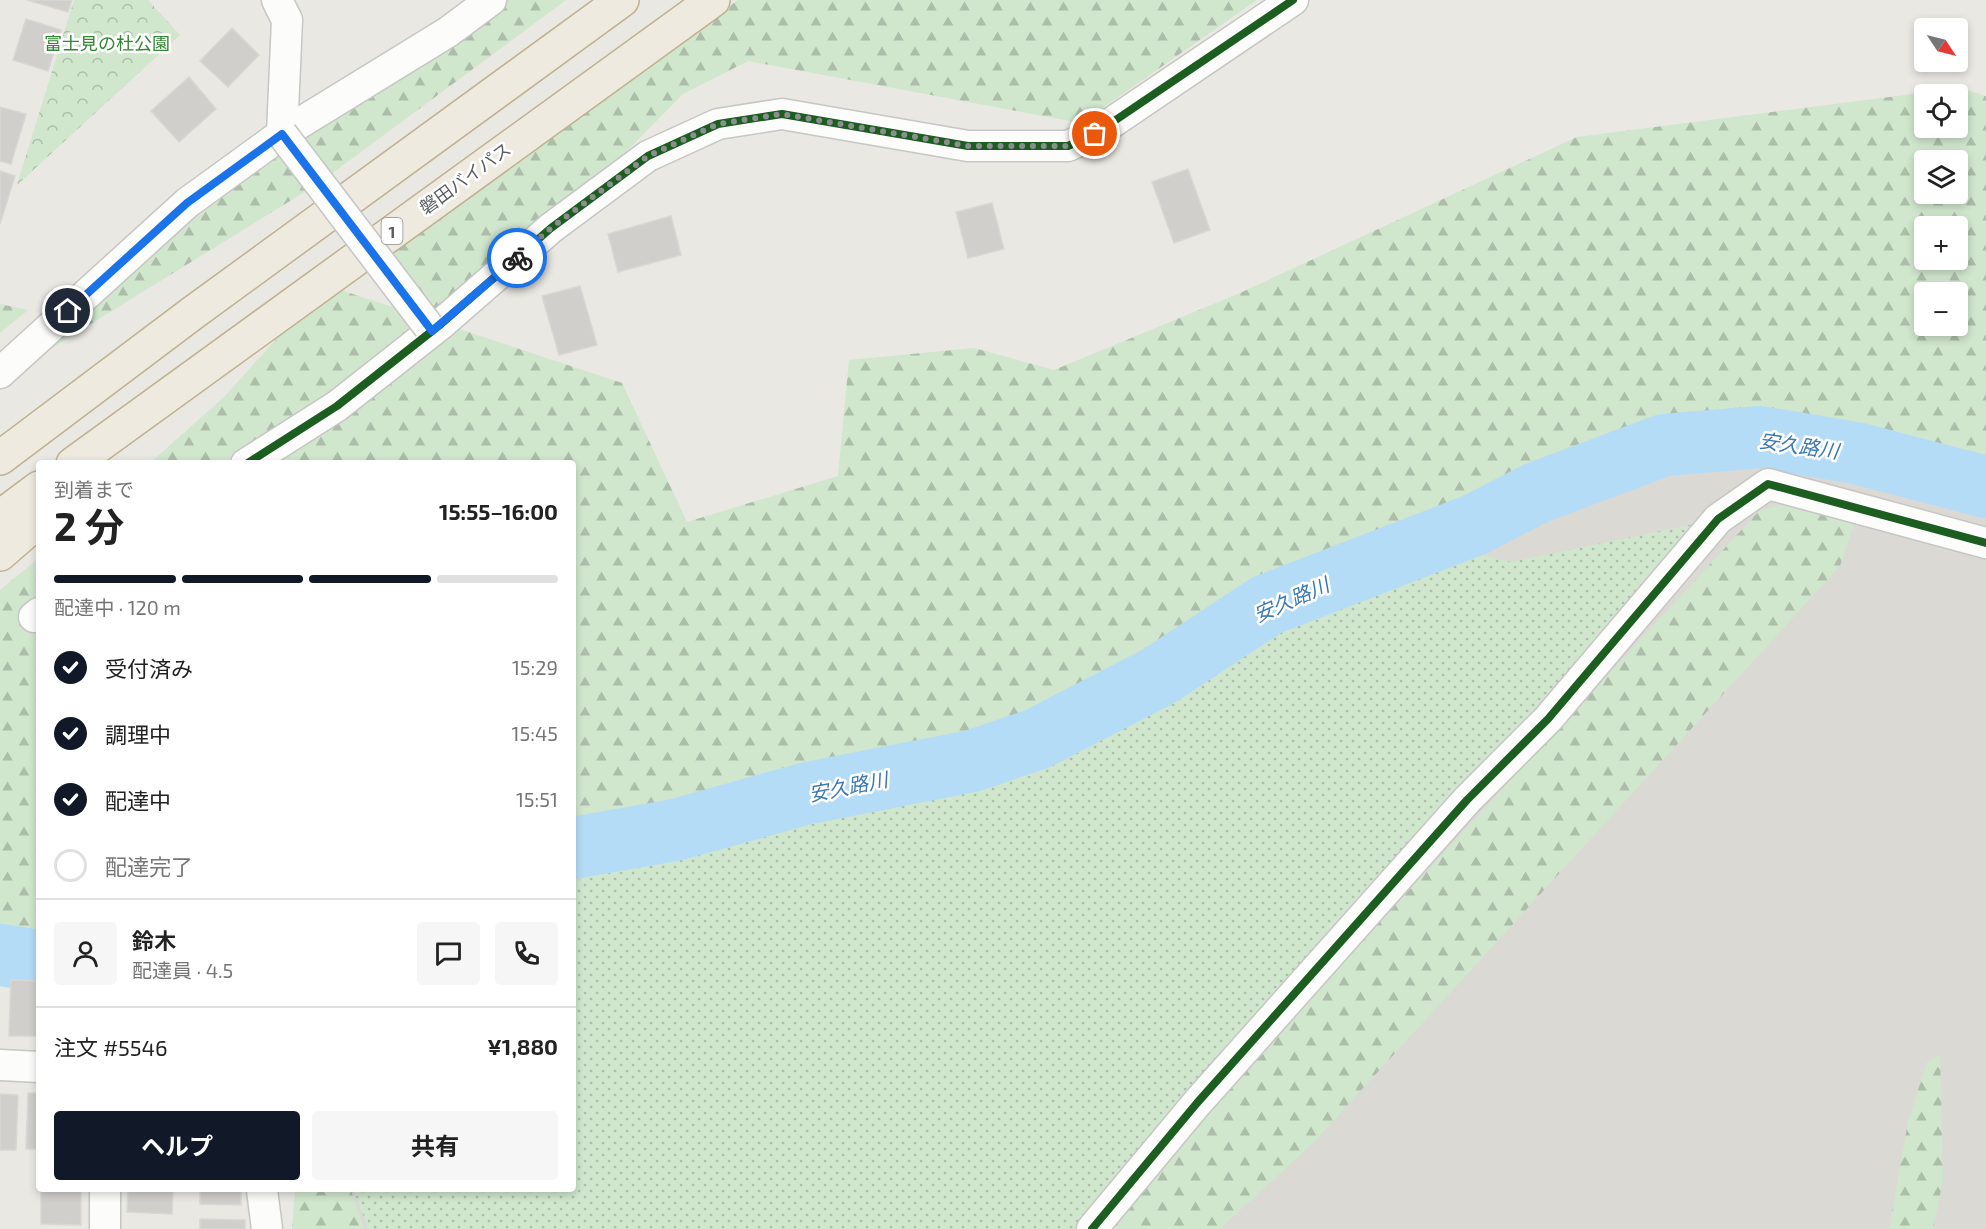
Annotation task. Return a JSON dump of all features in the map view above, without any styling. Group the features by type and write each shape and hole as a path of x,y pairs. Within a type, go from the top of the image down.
{"highway":[{"path":"0,458 194,312 622,0"},
{"name":"磐田バイパス","path":"78,460 225,351 712,0"},
{"path":"0,442 194,312"},
{"name":"1","path":"105,460 225,351"},
{"path":"0,517 36,490"},
{"path":"0,554 36,523"}],"street":[{"path":"277,0 287,20 282,134 432,331"},
{"path":"0,373 187,203 282,134 448,32 491,0"},
{"path":"252,460 336,406 432,331 551,228 648,156 718,124 782,114 968,146 1068,146 1095,134 1293,0"},
{"path":"1092,1229 1197,1103 1467,800 1548,719 1718,519 1768,484 1986,543"},
{"path":"0,1065 36,1067"},
{"path":"105,1192 105,1229"},
{"path":"262,1192 267,1229"}],"shaded area":[{"path":"1986,434 1986,1229 332,1229 328,1192 576,1192 576,820 1655,441"}],"green space":[{"name":"富士見の杜公園","path":"74,0 148,0 180,35 17,185"},
{"path":"482,0 566,0 319,183 0,380 319,110"},
{"path":"738,0 1257,0 1081,123 748,61 683,94 551,228 423,317 622,383 687,522 838,476 849,360 974,348 1054,370 1240,293 1577,137 1914,94 1914,138 1968,138 1968,90 1986,96 1986,473 1860,431 1636,456 1327,576 1043,721 938,754 808,769 659,818 576,832 576,460 153,460 224,397 325,285 420,316 377,259"},
{"path":"0,304 28,310 0,333"},
{"path":"1839,492 1855,521 1840,566 1313,1143 1220,1229 1096,1229 1760,510"},
{"path":"1718,519 1094,1229 369,1229 354,1192 576,1192 576,881 672,845 1017,774 1277,623 1382,582 1456,548 1511,562"},
{"path":"36,560 36,957 0,955 0,590"},
{"path":"1940,1055 1943,1180 1933,1229 1889,1229 1908,1121 1927,1062"},
{"path":"295,1192 352,1192 364,1229 292,1229"}],"building":[{"path":"27,0 72,0 68,12"},
{"path":"26,19 61,30 48,71 13,60"},
{"path":"232,28 259,55 228,87 200,61"},
{"path":"189,77 216,109 179,142 151,111"},
{"path":"0,107 26,114 11,164 0,161"},
{"path":"1188,169 1210,230 1174,243 1152,182"},
{"path":"0,171 15,176 0,224"},
{"path":"992,203 1004,249 968,258 956,212"},
{"path":"671,216 681,255 618,272 608,234"},
{"path":"580,286 597,345 559,355 542,296"},
{"path":"11,980 36,981 36,1036 9,1036"},
{"path":"28,1093 36,1093 36,1149 26,1149"},
{"path":"0,1094 18,1095 16,1150 0,1150"},
{"path":"41,1192 81,1192 81,1225 41,1224"},
{"path":"128,1192 173,1192 172,1214 127,1212"},
{"path":"200,1192 241,1192 241,1205 200,1204"},
{"path":"200,1219 245,1220 245,1229 200,1229"}],"waterway":[{"name":"安久路川","path":"576,847 675,830 808,793 972,761 1037,739 1159,676 1267,605 1474,525 1536,493 1664,445 1760,437 1856,453 1986,487"},
{"name":"安久路川","path":"0,955 36,961"}],"cycle path":[{"path":"252,460 337,406 441,324 551,228 648,156 718,124 782,114 968,146 1068,146 1095,134 1293,0"},
{"path":"1092,1229 1197,1103 1467,800 1548,719 1718,519 1768,484 1986,543"}],"way so far":[{"path":"517,258 551,228 648,156 718,124 782,114 968,146 1068,146 1095,134"}],"route":[{"path":"68,311 187,203 282,134 432,331 517,258"}]}
